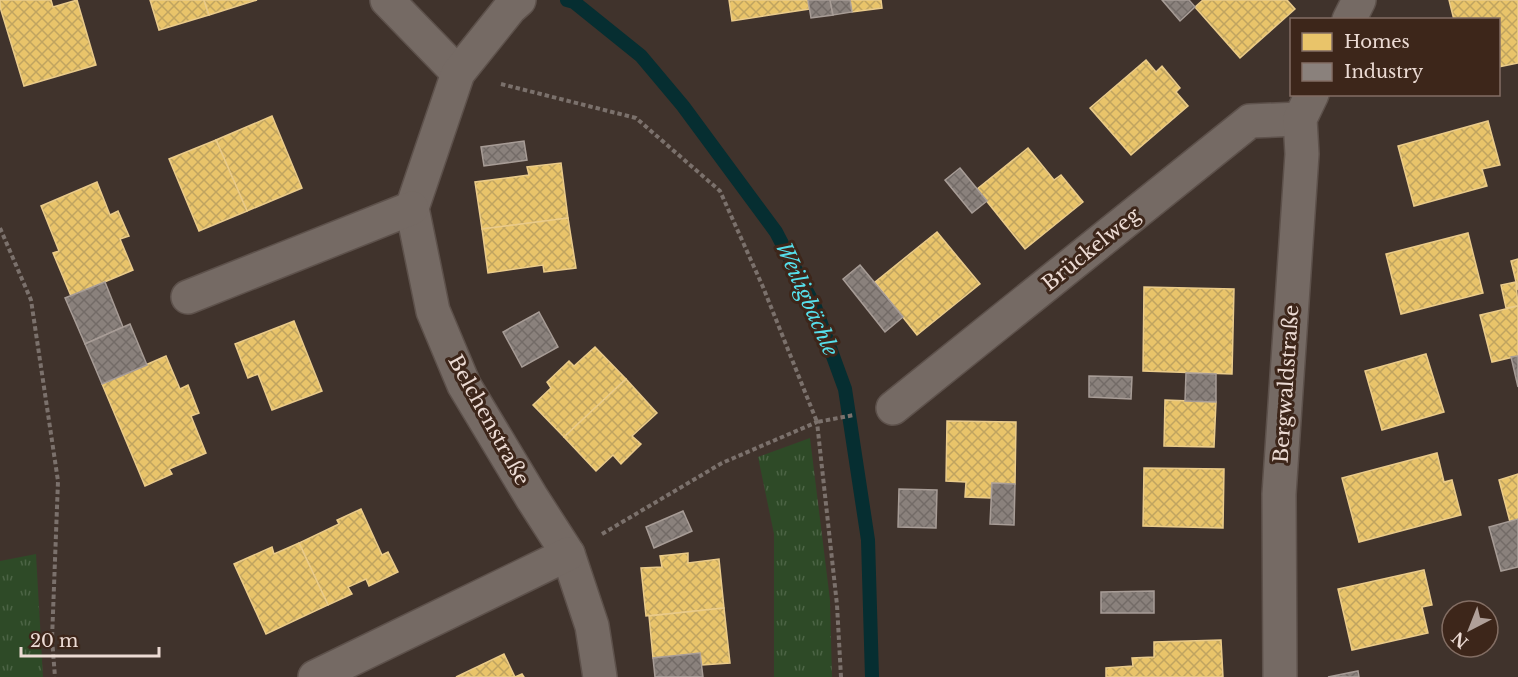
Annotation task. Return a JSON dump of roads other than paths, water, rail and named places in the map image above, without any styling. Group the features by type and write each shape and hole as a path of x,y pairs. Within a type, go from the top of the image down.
{"street":[{"path":"387,0 458,73"},
{"path":"1350,18 1359,0"},
{"path":"188,297 412,208 458,73 514,4"},
{"name":"Brückelweg","path":"893,408 1250,121 1306,107"},
{"name":"Bergwaldstraße","path":"1280,677 1279,494 1306,107"},
{"name":"Belchenstraße","path":"412,208 433,311 464,385 568,554 592,626 600,677"},
{"path":"315,677 568,554"}],"waterway":[{"name":"Weiligbächle","path":"567,0 574,2 641,56 683,106 776,232 815,307 845,389 868,540 872,677"}]}
